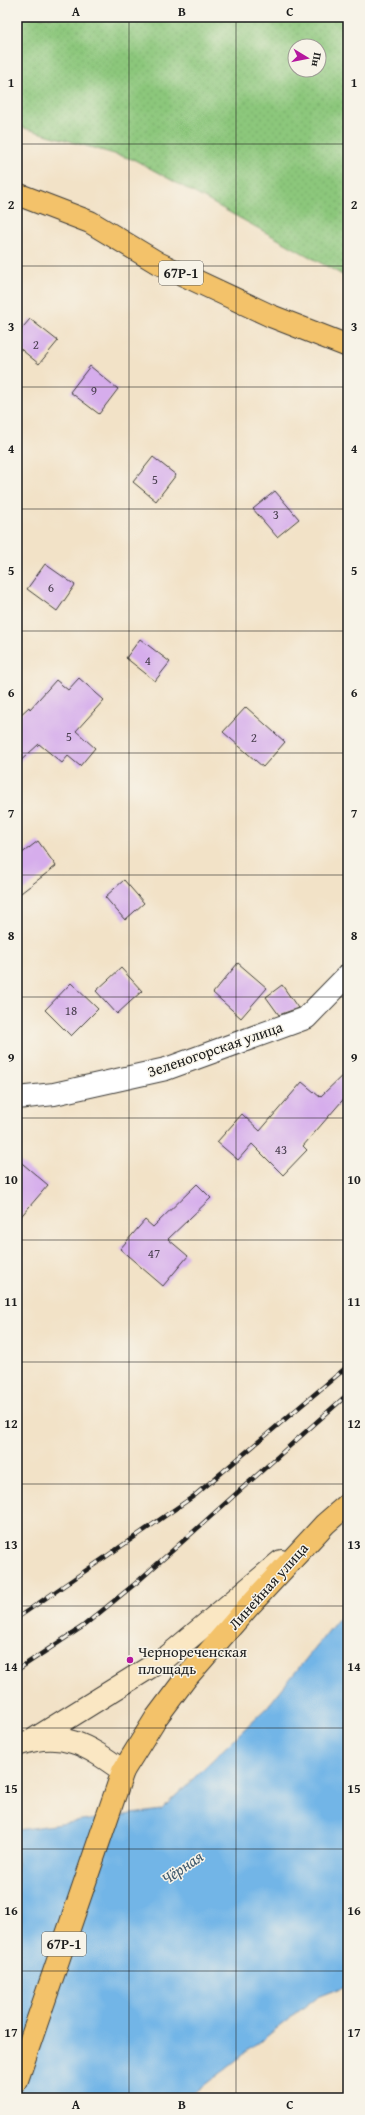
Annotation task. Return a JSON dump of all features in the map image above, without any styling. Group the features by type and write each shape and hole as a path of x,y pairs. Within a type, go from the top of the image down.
{"main road":[{"name":"67Р-1","path":"17,194 90,222 158,263 271,316 348,346"},
{"name":"Линейная улица","path":"123,1771 156,1718 186,1678 248,1607 325,1524 348,1504"},
{"path":"26,1742 168,1656 325,1524"},
{"path":"26,1742 56,1739 76,1742 98,1753 123,1771"},
{"name":"67Р-1","path":"17,2080 123,1771"}],"street":[{"name":"Зеленогорская улица","path":"17,1098 54,1094 166,1069 306,1018 348,975"}],"green space":[{"path":"17,17 348,17 348,278 135,160 17,126"}],"water":[{"name":"Чёрная","path":"348,1607 348,1985 317,1997 188,2098 17,2098 17,1830 161,1810 268,1706"}],"building":[{"path":"30,319 58,341 39,364 17,346 17,334"},
{"path":"90,366 118,389 99,414 70,392"},
{"path":"153,457 176,475 156,501 133,482"},
{"path":"275,491 299,519 277,537 253,509"},
{"path":"45,564 75,585 57,611 27,589"},
{"path":"140,639 170,662 155,681 126,658"},
{"path":"79,678 104,700 76,731 95,748 80,766 68,756 62,763 39,744 17,764 17,718 29,707 30,709 56,680 68,690"},
{"path":"246,707 285,742 263,767 223,732"},
{"path":"38,841 56,866 17,896 17,857"},
{"path":"124,880 144,903 125,920 105,897"},
{"path":"238,963 267,988 241,1018 213,993"},
{"path":"121,968 142,991 117,1014 96,991"},
{"path":"71,983 98,1009 71,1036 45,1010"},
{"path":"282,985 298,1008 279,1015 266,997"},
{"path":"348,1070 348,1094 303,1146 307,1150 283,1175 252,1144 238,1160 217,1142 242,1114 260,1131 302,1082 320,1097"},
{"path":"17,1159 48,1185 17,1221"},
{"path":"197,1184 211,1198 168,1239 188,1256 163,1286 120,1249 145,1220 153,1227"}],"railway":[{"path":"17,1618 194,1496 348,1366"},
{"path":"17,1670 82,1627 136,1583 348,1394"}],"place":[{"name":"Чернореченская площадь","path":"130,1660"}]}
